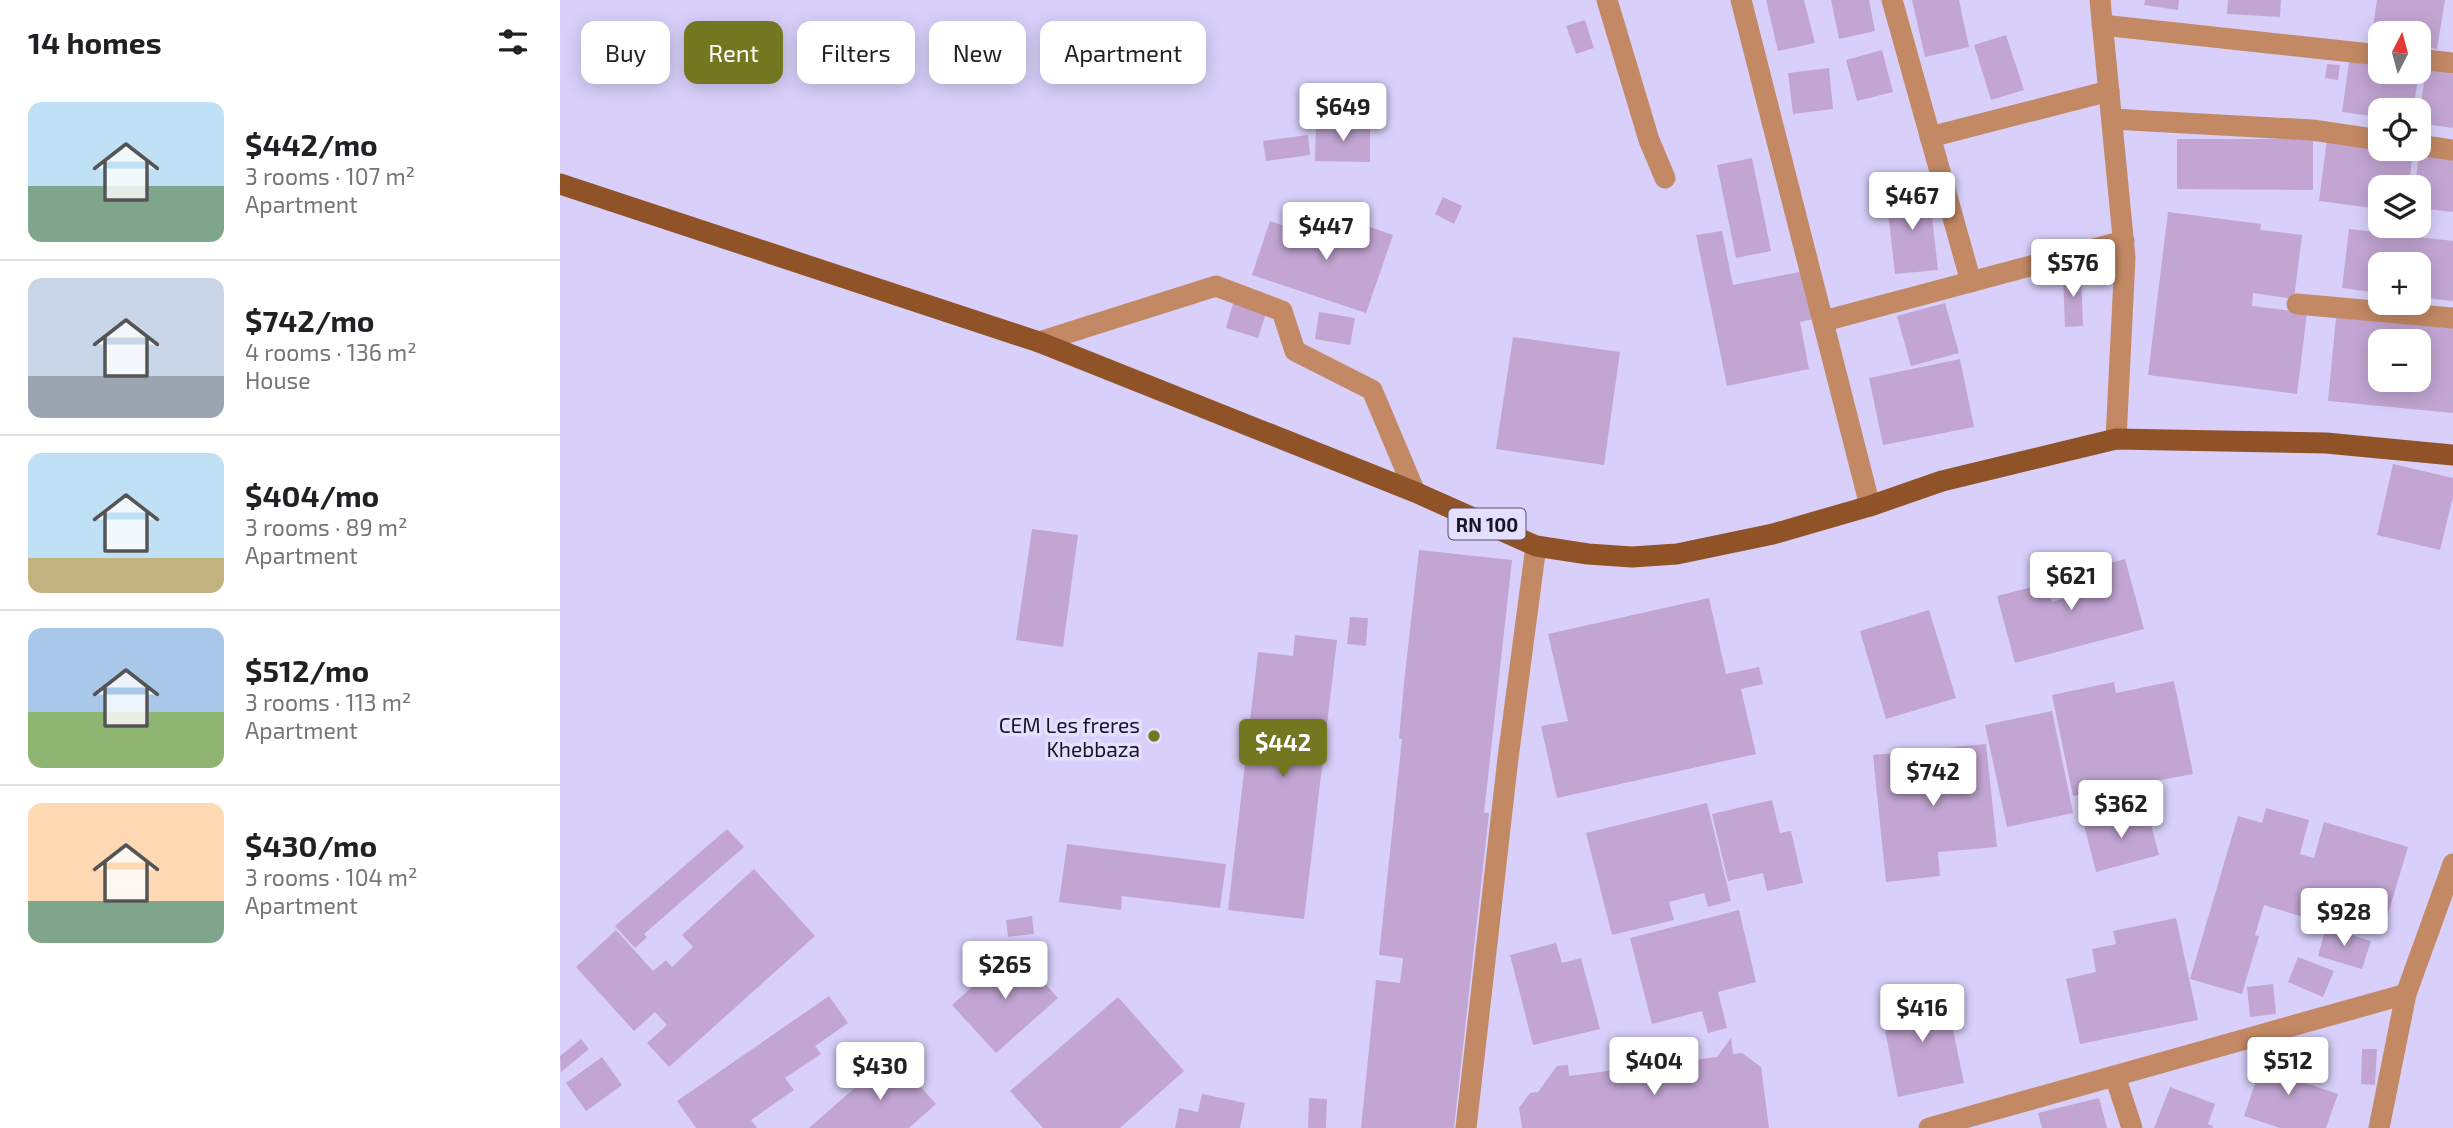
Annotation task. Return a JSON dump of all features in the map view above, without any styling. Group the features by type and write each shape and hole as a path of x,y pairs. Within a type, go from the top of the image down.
{"main road":[{"name":"RN 100","path":"560,184 1039,342 1415,492 1536,546 1632,557 1677,554 1773,534 1870,506 1942,481 2116,439 2326,443 2453,455"}],"street":[{"path":"1608,0 1649,140 1665,178"},
{"path":"1741,0 1870,506"},
{"path":"1892,0 1971,282"},
{"path":"2100,0 2126,258 2116,439"},
{"path":"2102,25 2368,54"},
{"path":"2431,61 2453,63"},
{"path":"1930,136 2109,91"},
{"path":"2112,118 2312,130 2368,137"},
{"path":"2431,147 2453,150"},
{"path":"1824,321 2124,241"},
{"path":"1039,342 1216,286 1282,311 1295,351 1372,390 1415,492"},
{"path":"2297,304 2453,318"},
{"path":"1466,1128 1508,758 1536,546"},
{"path":"2379,1128 2406,995 2453,864"},
{"path":"1929,1128 2406,995"},
{"path":"2115,1076 2132,1128"}],"building":[{"path":"1766,0 1804,0 1815,43 1778,51"},
{"path":"1831,0 1869,0 1875,31 1839,39"},
{"path":"1912,0 1959,0 1969,47 1925,57"},
{"path":"2145,0 2179,0 2178,10 2144,5"},
{"path":"2228,0 2281,0 2280,17 2227,14"},
{"path":"2377,0 2445,0 2437,49 2431,48 2431,21 2374,21"},
{"path":"1585,20 1594,48 1576,54 1566,26"},
{"path":"2006,35 2024,90 1991,100 1974,45"},
{"path":"1882,50 1893,92 1857,101 1846,60"},
{"path":"2350,55 2368,57 2368,84 2417,84 2415,98 2368,98 2368,115 2342,112"},
{"path":"2327,64 2340,65 2338,80 2325,78"},
{"path":"1829,68 1833,109 1793,114 1788,73"},
{"path":"2431,71 2453,74 2453,128 2431,125 2431,98 2422,98 2424,84 2431,84"},
{"path":"1316,124 1370,124 1370,162 1315,161"},
{"path":"1308,135 1310,155 1266,161 1263,141"},
{"path":"2177,139 2313,139 2313,190 2177,189"},
{"path":"2327,139 2368,147 2368,161 2412,161 2410,175 2368,175 2368,207 2319,201"},
{"path":"2431,154 2453,157 2453,212 2431,209 2431,175 2416,175 2418,161 2431,161"},
{"path":"1752,158 1771,251 1736,258 1717,165"},
{"path":"1929,190 1938,270 1895,274 1886,194"},
{"path":"1443,197 1462,206 1454,224 1435,214"},
{"path":"2168,212 2261,224 2260,230 2302,235 2294,299 2253,293 2252,306 2307,313 2297,394 2148,375"},
{"path":"1336,215 1393,235 1366,313 1252,275 1270,221 1328,241"},
{"path":"2349,229 2368,231 2368,238 2453,241 2453,301 2431,298 2431,252 2368,252 2368,291 2342,288"},
{"path":"1722,231 1733,285 1804,271 1814,319 1800,322 1809,369 1727,386 1696,235"},
{"path":"2063,272 2081,272 2083,326 2065,327"},
{"path":"1234,300 1267,310 1258,338 1226,328"},
{"path":"1945,303 1959,353 1911,366 1897,316"},
{"path":"1319,312 1355,318 1350,345 1315,339"},
{"path":"2336,318 2453,327 2453,413 2328,401"},
{"path":"1513,337 1620,352 1604,465 1496,449"},
{"path":"1960,359 1974,427 1883,445 1869,378"},
{"path":"2393,464 2453,478 2453,497 2440,550 2377,535"},
{"path":"1032,529 1078,535 1063,647 1016,640"},
{"path":"1419,550 1512,560 1484,813 1489,813 1454,1128 1361,1128 1376,980 1400,983 1403,958 1379,955"},
{"path":"2125,559 2144,629 2015,663 1997,596 2047,583 2052,602 2066,598 2060,576"},
{"path":"1709,598 1726,674 1759,667 1763,684 1741,689 1756,754 1557,798 1541,726 1568,721 1548,634"},
{"path":"1929,610 1956,698 1886,719 1860,631"},
{"path":"1350,617 1368,618 1366,646 1347,644"},
{"path":"1295,635 1337,640 1304,919 1228,910 1258,652 1293,656"},
{"path":"2174,681 2193,774 2073,796 2052,695 2114,682 2116,693"},
{"path":"2052,711 2073,813 2007,827 1985,725"},
{"path":"1986,744 1997,847 1938,852 1940,876 1886,882 1873,755"},
{"path":"1772,800 1780,833 1791,831 1803,883 1767,891 1763,873 1728,881 1712,814"},
{"path":"1707,803 1731,901 1708,907 1704,893 1669,902 1674,920 1612,935 1586,833"},
{"path":"2266,808 2309,820 2300,854 2314,858 2324,822 2408,847 2388,914 2365,907 2367,900 2347,894 2337,927 2264,905 2255,935 2259,936 2242,994 2190,979 2238,816 2262,823"},
{"path":"2147,809 2159,855 2096,872 2084,825"},
{"path":"727,829 744,847 644,934 647,937 635,948 615,926"},
{"path":"1067,844 1226,864 1220,908 1122,896 1121,910 1059,902"},
{"path":"754,869 815,936 669,1067 647,1043 667,1025 655,1012 634,1031 576,967 616,930 653,971 666,960 672,967 693,947 682,935"},
{"path":"1739,910 1756,982 1718,992 1727,1028 1708,1033 1702,1011 1652,1024 1630,938"},
{"path":"1032,916 1034,934 1008,937 1006,920"},
{"path":"2176,918 2198,1020 2080,1044 2066,979 2096,972 2092,949 2116,944 2113,931"},
{"path":"2326,927 2371,941 2362,969 2318,956"},
{"path":"1556,943 1562,963 1581,958 1600,1029 1533,1045 1510,955"},
{"path":"1014,949 1058,998 996,1053 952,1005"},
{"path":"2298,957 2334,971 2323,997 2288,982"},
{"path":"2273,984 2276,1014 2250,1017 2247,987"},
{"path":"1945,991 1964,1083 1898,1097 1880,1004"},
{"path":"829,996 848,1023 815,1046 821,1054 785,1078 794,1090 751,1120 757,1128 696,1128 677,1101"},
{"path":"1118,997 1184,1071 1120,1128 1043,1128 1010,1091"},
{"path":"1731,1038 1733,1054 1742,1053 1761,1067 1769,1128 1522,1128 1519,1108 1530,1093 1538,1092 1557,1066 1568,1065 1569,1076 1717,1057"},
{"path":"581,1039 589,1049 561,1072 560,1056"},
{"path":"2362,1049 2377,1049 2375,1085 2361,1084"},
{"path":"2266,1051 2299,1062 2293,1079 2338,1094 2326,1128 2280,1128 2244,1116"},
{"path":"892,1055 936,1104 909,1128 809,1128"},
{"path":"602,1057 622,1085 586,1111 566,1083"},
{"path":"2170,1087 2215,1104 2208,1124 2213,1126 2212,1128 2154,1128"},
{"path":"1202,1094 1245,1103 1240,1128 1175,1128 1179,1108 1198,1112"},
{"path":"1309,1098 1327,1099 1326,1128 1308,1128"},
{"path":"2099,1098 2107,1128 2042,1128 2038,1113"}],"place":[{"name":"CEM Les freres Khebbaza","path":"1154,736"}]}
